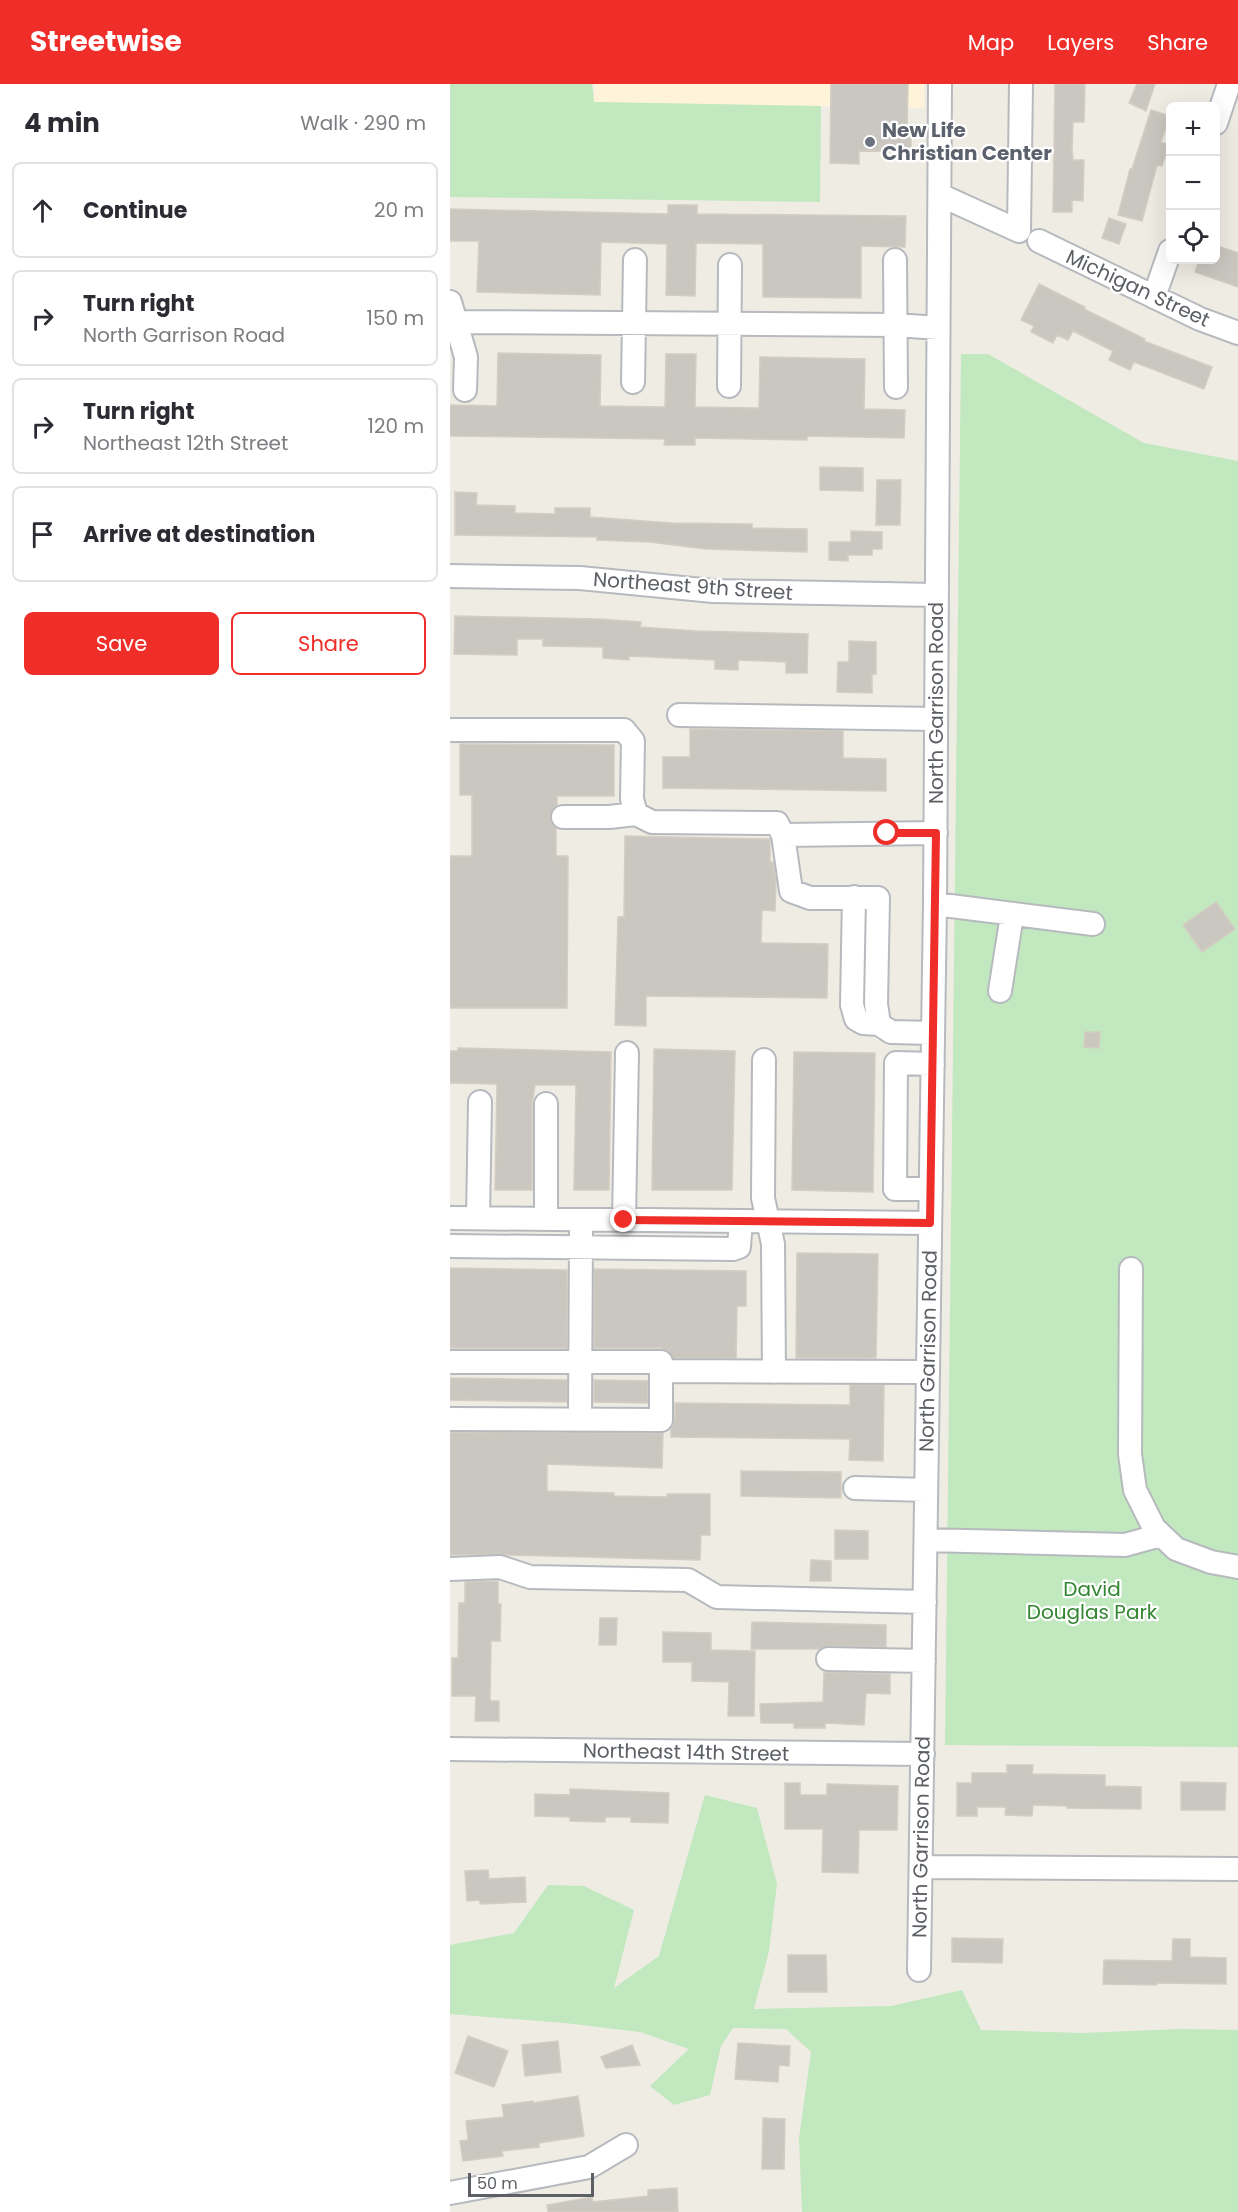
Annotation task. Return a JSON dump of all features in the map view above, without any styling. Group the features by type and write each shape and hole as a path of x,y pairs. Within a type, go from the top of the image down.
{"street":[{"name":"North Garrison Road","path":"919,1970 936,833 940,84"},
{"path":"940,195 1019,231 1021,84"},
{"path":"1220,109 1229,84"},
{"name":"Michigan Street","path":"1039,241 1200,319 1238,333"},
{"path":"895,260 896,387"},
{"path":"633,382 634,261"},
{"path":"1154,297 1166,262"},
{"path":"729,386 730,265"},
{"path":"465,390 466,357 452,312 634,323 896,325 938,328"},
{"name":"Northeast 9th Street","path":"450,576 580,579 713,591 937,595"},
{"path":"679,715 936,719"},
{"path":"450,730 624,730 633,741 632,799 636,814"},
{"path":"563,817 609,817 636,814 652,822 777,823 783,835 791,891 810,898 878,898 876,1004 879,1024"},
{"path":"783,835 936,833"},
{"path":"854,897 852,1005 856,1019 863,1023 879,1024 891,1032 933,1033"},
{"path":"935,904 1093,924"},
{"path":"1000,991 1012,915"},
{"path":"624,1220 627,1053"},
{"path":"764,1060 763,1198 773,1244 774,1372"},
{"path":"931,1189 895,1189 896,1063 933,1064"},
{"path":"478,1218 480,1102"},
{"path":"546,1104 546,1219"},
{"path":"450,1218 930,1223"},
{"path":"580,1419 581,1220"},
{"path":"450,1246 733,1249 739,1247 741,1241 741,1221"},
{"path":"1131,1269 1130,1454 1135,1490 1154,1528 1176,1549 1211,1562 1238,1567"},
{"path":"450,1362 661,1362 661,1420 450,1419"},
{"path":"661,1371 928,1372"},
{"path":"855,1488 926,1490"},
{"path":"926,1540 1125,1545 1161,1535"},
{"path":"450,1569 500,1567 530,1577 688,1580 717,1597 925,1602"},
{"path":"828,1659 924,1661"},
{"name":"Northeast 14th Street","path":"450,1749 923,1755"},
{"path":"921,1867 1238,1869"},
{"path":"450,2193 589,2167 627,2145"}],"shaded area":[{"path":"594,84 924,84 924,108 594,102"}],"green space":[{"path":"450,84 592,84 594,102 821,106 820,202 450,197"},
{"name":"David Douglas Park","path":"961,354 988,354 1144,443 1238,461 1238,1747 945,1745"},
{"path":"705,1795 757,1808 777,1884 769,1951 754,2009 891,2006 962,1990 981,2030 1082,2033 1180,2029 1238,2030 1238,2212 802,2212 799,2138 811,2052 786,2029 733,2028 721,2046 710,2095 674,2105 650,2086 689,2049 640,2032 565,2023 450,2014 450,1945 514,1933 548,1885 584,1886 634,1910 614,1988 659,1956"}],"building":[{"name":"New Life Christian Center","path":"831,84 908,84 907,132 911,132 911,152 859,151 859,164 830,163"},
{"path":"1055,84 1085,84 1084,122 1073,122 1072,148 1073,160 1084,160 1083,201 1072,200 1072,212 1053,212"},
{"path":"1137,84 1155,84 1146,111 1129,103"},
{"path":"1151,110 1166,115 1166,128 1161,142 1166,144 1166,154 1162,166 1157,165 1142,221 1118,215 1130,169 1132,169"},
{"path":"668,205 697,205 697,214 906,216 905,247 861,246 861,298 763,297 763,244 696,243 695,296 666,295 667,244 601,242 600,295 477,292 479,241 450,241 450,209 668,214"},
{"path":"1109,218 1126,224 1119,244 1102,238"},
{"path":"1220,247 1238,253 1238,287 1195,272 1198,264 1220,264"},
{"path":"1039,284 1145,339 1144,341 1212,367 1204,389 1134,362 1130,370 1109,360 1113,351 1073,331 1068,340 1057,335 1053,343 1031,332 1034,326 1021,320"},
{"path":"498,353 601,355 600,406 665,407 666,354 696,354 695,407 759,408 760,357 865,359 864,409 905,410 904,438 807,436 807,440 695,438 695,445 664,445 665,439 450,436 450,405 497,406"},
{"path":"820,467 863,468 863,491 820,490"},
{"path":"877,480 901,480 900,525 876,525"},
{"path":"455,492 477,493 476,505 515,506 515,513 555,514 555,508 590,508 590,517 672,523 752,524 752,528 807,529 807,552 706,549 650,542 597,540 597,537 455,535"},
{"path":"851,531 882,532 882,549 872,549 872,555 848,555 848,561 829,560 829,542 851,542"},
{"path":"455,616 599,619 641,622 640,627 808,634 807,673 786,673 786,662 738,660 738,670 715,669 715,660 629,656 629,660 603,658 603,647 543,646 543,639 517,639 517,655 454,654"},
{"path":"849,641 876,642 876,674 872,674 872,693 837,692 838,662 849,662"},
{"path":"690,729 843,731 843,758 886,759 886,791 663,788 663,757 690,757"},
{"path":"460,744 614,745 614,796 557,796 557,805 550,816 551,823 556,829 556,856 568,856 567,1008 450,1008 450,856 472,856 472,795 460,795"},
{"path":"625,836 770,839 770,862 773,862 776,880 775,911 762,910 761,943 828,944 827,998 646,996 646,1026 615,1025 618,917 624,917"},
{"path":"1216,902 1235,929 1202,952 1183,925"},
{"path":"1085,1032 1100,1032 1099,1048 1084,1047"},
{"path":"458,1048 611,1052 609,1190 574,1190 576,1085 535,1085 532,1104 532,1190 495,1190 497,1084 450,1083 450,1051 458,1051"},
{"path":"654,1049 735,1051 732,1190 652,1190"},
{"path":"794,1052 875,1053 873,1192 792,1190"},
{"path":"797,1253 878,1254 876,1358 796,1358"},
{"path":"450,1268 567,1270 567,1348 450,1348"},
{"path":"594,1269 746,1271 746,1306 737,1306 736,1358 673,1358 668,1351 661,1348 594,1348"},
{"path":"450,1378 567,1380 567,1402 450,1400"},
{"path":"594,1380 648,1381 648,1403 594,1402"},
{"path":"850,1385 884,1385 883,1461 849,1460 850,1439 671,1437 671,1429 675,1420 675,1403 850,1405"},
{"path":"450,1432 663,1433 662,1468 547,1464 547,1491 667,1497 667,1494 710,1494 710,1535 701,1535 700,1560 499,1554 450,1555"},
{"path":"741,1471 841,1472 841,1498 741,1496"},
{"path":"835,1530 868,1531 868,1559 835,1559"},
{"path":"811,1560 831,1561 831,1581 810,1581"},
{"path":"498,1581 498,1604 501,1604 500,1641 491,1641 490,1701 499,1701 499,1721 475,1721 476,1696 452,1696 452,1658 458,1658 459,1603 465,1603 465,1582"},
{"path":"600,1618 617,1618 616,1645 599,1645"},
{"path":"752,1622 886,1625 886,1647 828,1646 820,1649 751,1649"},
{"path":"663,1632 711,1633 711,1650 755,1651 754,1716 728,1716 729,1682 692,1681 692,1662 663,1662"},
{"path":"824,1672 890,1674 890,1694 866,1693 864,1725 825,1723 825,1728 794,1728 794,1723 761,1723 760,1704 823,1702"},
{"path":"1007,1765 1033,1765 1032,1774 1105,1775 1105,1786 1141,1787 1141,1809 1033,1805 1032,1816 1005,1815 1006,1807 977,1807 977,1816 957,1816 957,1783 972,1783 972,1773 1007,1773"},
{"path":"1181,1782 1226,1783 1225,1810 1181,1810"},
{"path":"785,1783 800,1783 800,1795 827,1795 827,1784 898,1786 897,1830 859,1830 858,1873 822,1872 823,1829 785,1829"},
{"path":"570,1789 669,1793 668,1823 631,1822 631,1817 605,1817 605,1822 570,1821 570,1817 535,1816 535,1794 570,1795"},
{"path":"488,1870 489,1879 525,1877 526,1902 480,1904 480,1900 467,1901 465,1871"},
{"path":"952,1938 1003,1939 1002,1963 952,1962"},
{"path":"1173,1939 1190,1939 1190,1957 1226,1958 1226,1984 1103,1984 1104,1960 1172,1961"},
{"path":"788,1955 826,1955 827,1992 788,1992"},
{"path":"468,2036 508,2051 494,2087 455,2073"},
{"path":"558,2041 561,2072 525,2076 522,2045"},
{"path":"738,2043 790,2046 789,2066 779,2065 778,2082 735,2079"},
{"path":"632,2045 640,2065 606,2068 601,2057"},
{"path":"578,2096 584,2136 539,2143 539,2147 502,2151 503,2156 463,2161 460,2141 468,2140 466,2121 504,2117 502,2105"},
{"path":"763,2118 785,2119 784,2169 762,2169"},
{"path":"677,2188 678,2212 548,2212 547,2205 592,2197 593,2202 648,2196 648,2190"}],"place":[{"name":"New Life Christian Center","path":"870,142"}],"route":[{"path":"624,1220 930,1223 936,833 887,833"}]}
